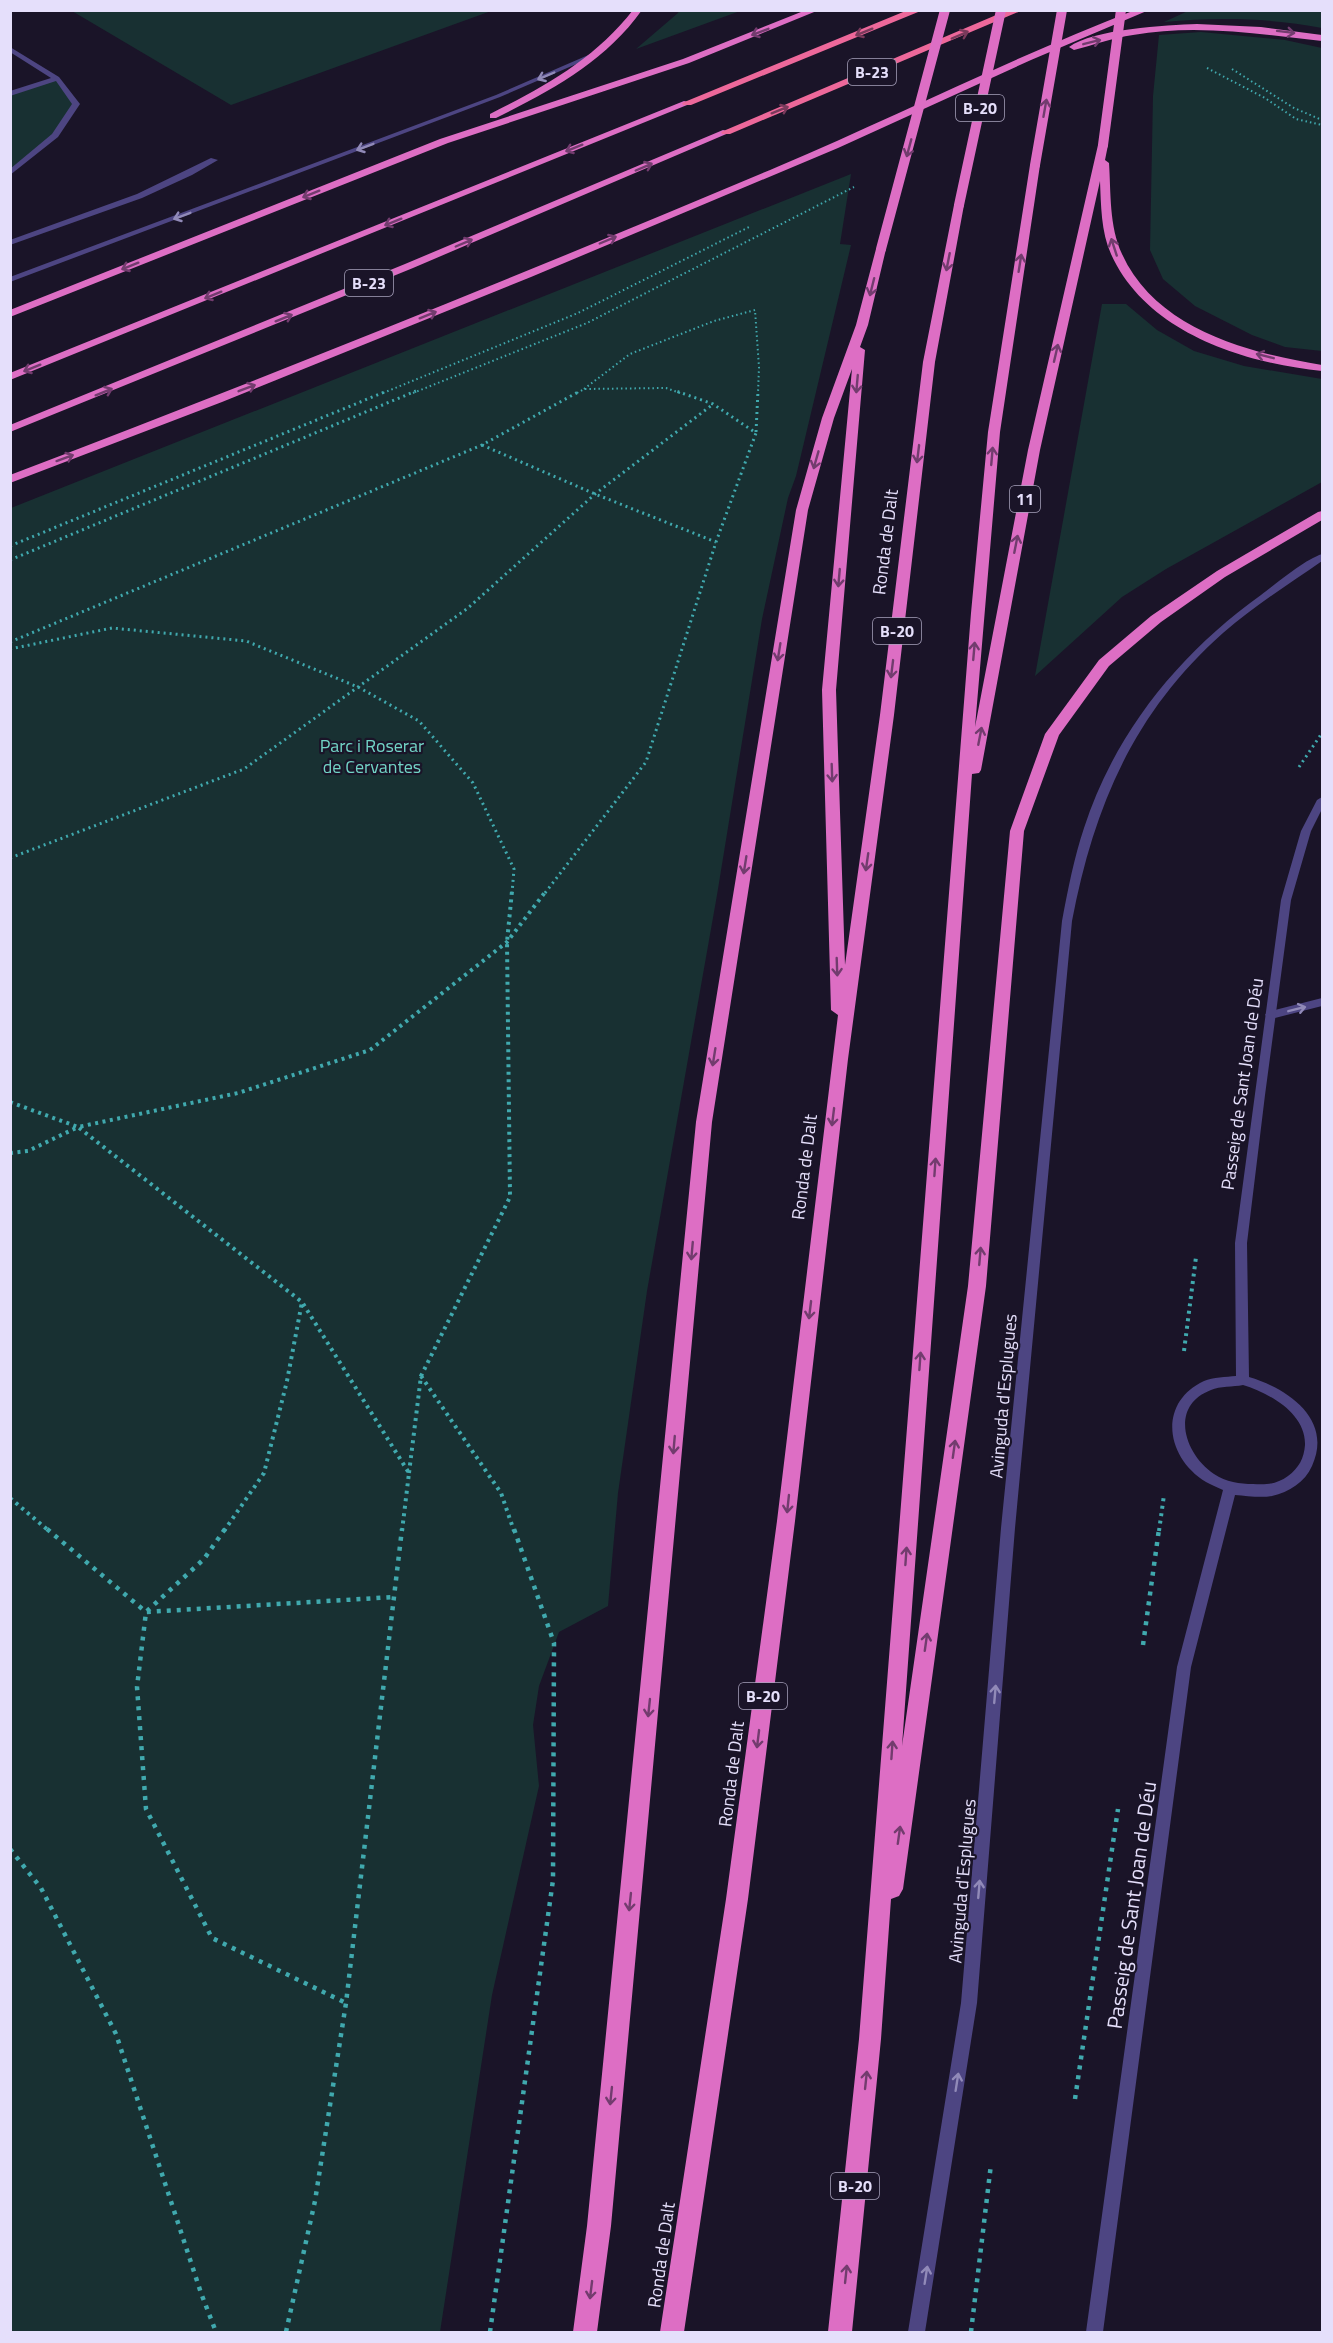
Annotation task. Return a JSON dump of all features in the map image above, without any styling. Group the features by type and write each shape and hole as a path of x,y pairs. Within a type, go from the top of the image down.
{"highway":[{"path":"444,141 559,82 600,52 627,27 639,10"},
{"path":"10,314 444,141 686,61 814,10"},
{"name":"B-23","path":"10,376 918,10"},
{"path":"585,2332 601,2202 704,1122 802,510 828,418 862,326 945,10"},
{"name":"Ronda de Dalt","path":"672,2332 737,1899 786,1521 840,1059 887,715 928,362 1001,10"},
{"name":"B-23","path":"10,429 398,271 1018,10"},
{"name":"B-20","path":"840,2332 870,2039 957,855 994,432 1035,165 1062,10"},
{"path":"1121,10 1102,145 1109,231 1123,269 1135,287 1175,319 1223,344 1302,365 1323,368"},
{"path":"10,479 315,361 838,144 1083,33 1145,10"},
{"path":"939,98 1086,43 1126,34 1221,27 1323,38"},
{"name":"11","path":"957,855 1034,450 1102,145"},
{"path":"840,1059 829,690 862,326"},
{"path":"870,2039 977,1286 1017,831 1052,734 1104,663 1156,619 1221,574 1323,515"}],"street":[{"path":"10,49 57,78 76,104 55,135 10,173"},
{"path":"10,280 498,96 600,52"},
{"path":"10,94 57,78"},
{"path":"10,243 147,194 178,181 214,160"},
{"name":"Avinguda d'Esplugues","path":"916,2332 969,2003 1008,1528 1065,933 1080,857 1119,756 1149,710 1182,668 1218,633 1248,609 1323,557"},
{"name":"Passeig de Sant Joan de Déu","path":"1244,1380 1241,1243 1286,900 1306,831 1323,800"},
{"path":"1271,1015 1323,1002"},
{"path":"1244,1380 1270,1388 1297,1408 1308,1426 1317,1456 1297,1477 1281,1488 1264,1491 1230,1488 1204,1475 1189,1459 1179,1441 1178,1418 1185,1401 1203,1387 1222,1381 1244,1380"},
{"name":"Passeig de Sant Joan de Déu","path":"1094,2332 1184,1667 1230,1488"}],"path":[{"path":"1200,65 1265,98 1296,119 1323,125"},
{"path":"1226,66 1294,108 1323,120"},
{"path":"10,560 305,436 587,323 857,186"},
{"path":"10,546 578,313 755,224"},
{"path":"10,642 482,445 584,389 630,354 714,321 755,310 759,367 756,433 716,542 646,762 507,942 370,1050 238,1093 78,1127 28,1151 10,1153"},
{"path":"584,389 666,388 713,404 756,433"},
{"path":"10,858 244,769 468,608 596,494 713,404"},
{"path":"482,445 716,542"},
{"path":"10,649 112,628 246,641 358,687 419,721 474,783 514,868 507,942 510,1197 421,1376 346,2003 315,2201 286,2332"},
{"path":"10,1102 78,1127 302,1302 409,1473"},
{"path":"302,1302 287,1381 264,1473 204,1559 146,1612 137,1687 146,1809 212,1938 346,2003"},
{"path":"421,1376 501,1493 554,1643 553,1880 490,2332"},
{"path":"10,1498 146,1612 394,1597"},
{"path":"10,1849 41,1888 116,2034 201,2293 216,2332"},
{"path":"971,2332 992,2158"}],"green space":[{"path":"679,10 740,11 636,49"},
{"path":"72,11 491,11 231,105"},
{"path":"1188,11 1322,11 1322,28 1243,19 1164,22"},
{"path":"1201,32 1285,40 1322,48 1322,351 1285,347 1252,335 1195,306 1163,279 1150,250 1153,96 1159,35"},
{"path":"57,78 76,104 55,135 11,173 11,94"},
{"name":"Parc i Roserar de Cervantes","path":"851,174 840,244 851,245 796,476 788,498 762,619 717,895 647,1291 618,1493 608,1606 559,1632 539,1686 533,1725 539,1786 492,1995 440,2332 11,2332 11,508"},
{"path":"1102,304 1126,304 1157,330 1194,351 1244,366 1322,379 1322,482 1166,569 1122,597 1035,676"}]}
